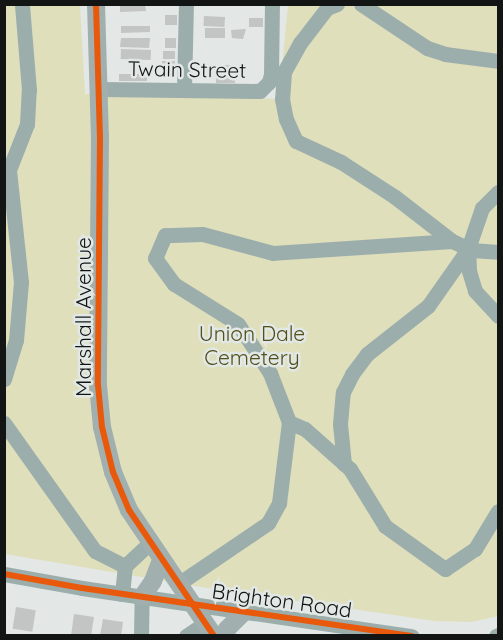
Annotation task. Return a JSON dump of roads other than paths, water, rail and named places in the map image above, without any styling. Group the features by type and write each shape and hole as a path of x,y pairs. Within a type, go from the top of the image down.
{"main road":[{"name":"Marshall Avenue","path":"96,4 100,88 99,404 113,472 129,510 209,629"},
{"path":"142,597 153,581 161,560"},
{"path":"226,636 227,629 245,612"}],"street":[{"path":"4,379 16,340 21,282 7,170 20,147 27,124 30,90 22,4"},
{"path":"184,90 186,4"},
{"name":"Twain Street","path":"100,88 260,91 270,82 272,4"},
{"path":"337,4 327,8 300,43 284,72 282,99 286,119 296,141 350,167 395,197 452,241 468,249 498,252"},
{"path":"361,4 427,48 465,57 498,61"},
{"path":"344,464 340,424 343,392 352,374 368,354 428,306 468,249 482,208 498,192"},
{"path":"178,584 268,523 279,503 289,423 270,373 238,324 174,284 155,258 165,235 202,234 273,254 452,241"},
{"path":"468,249 469,271 475,291 498,316"},
{"path":"4,423 95,551 125,566"},
{"path":"289,423 305,429 350,469 385,526 445,569 475,549 498,511"},
{"path":"122,594 125,566 150,543"},
{"name":"Brighton Road","path":"4,574 122,594 412,636"},
{"path":"142,597 144,635"},
{"path":"186,636 209,629"}],"park label":[{"name":"Union Dale Cemetery","path":"252,345"}]}
